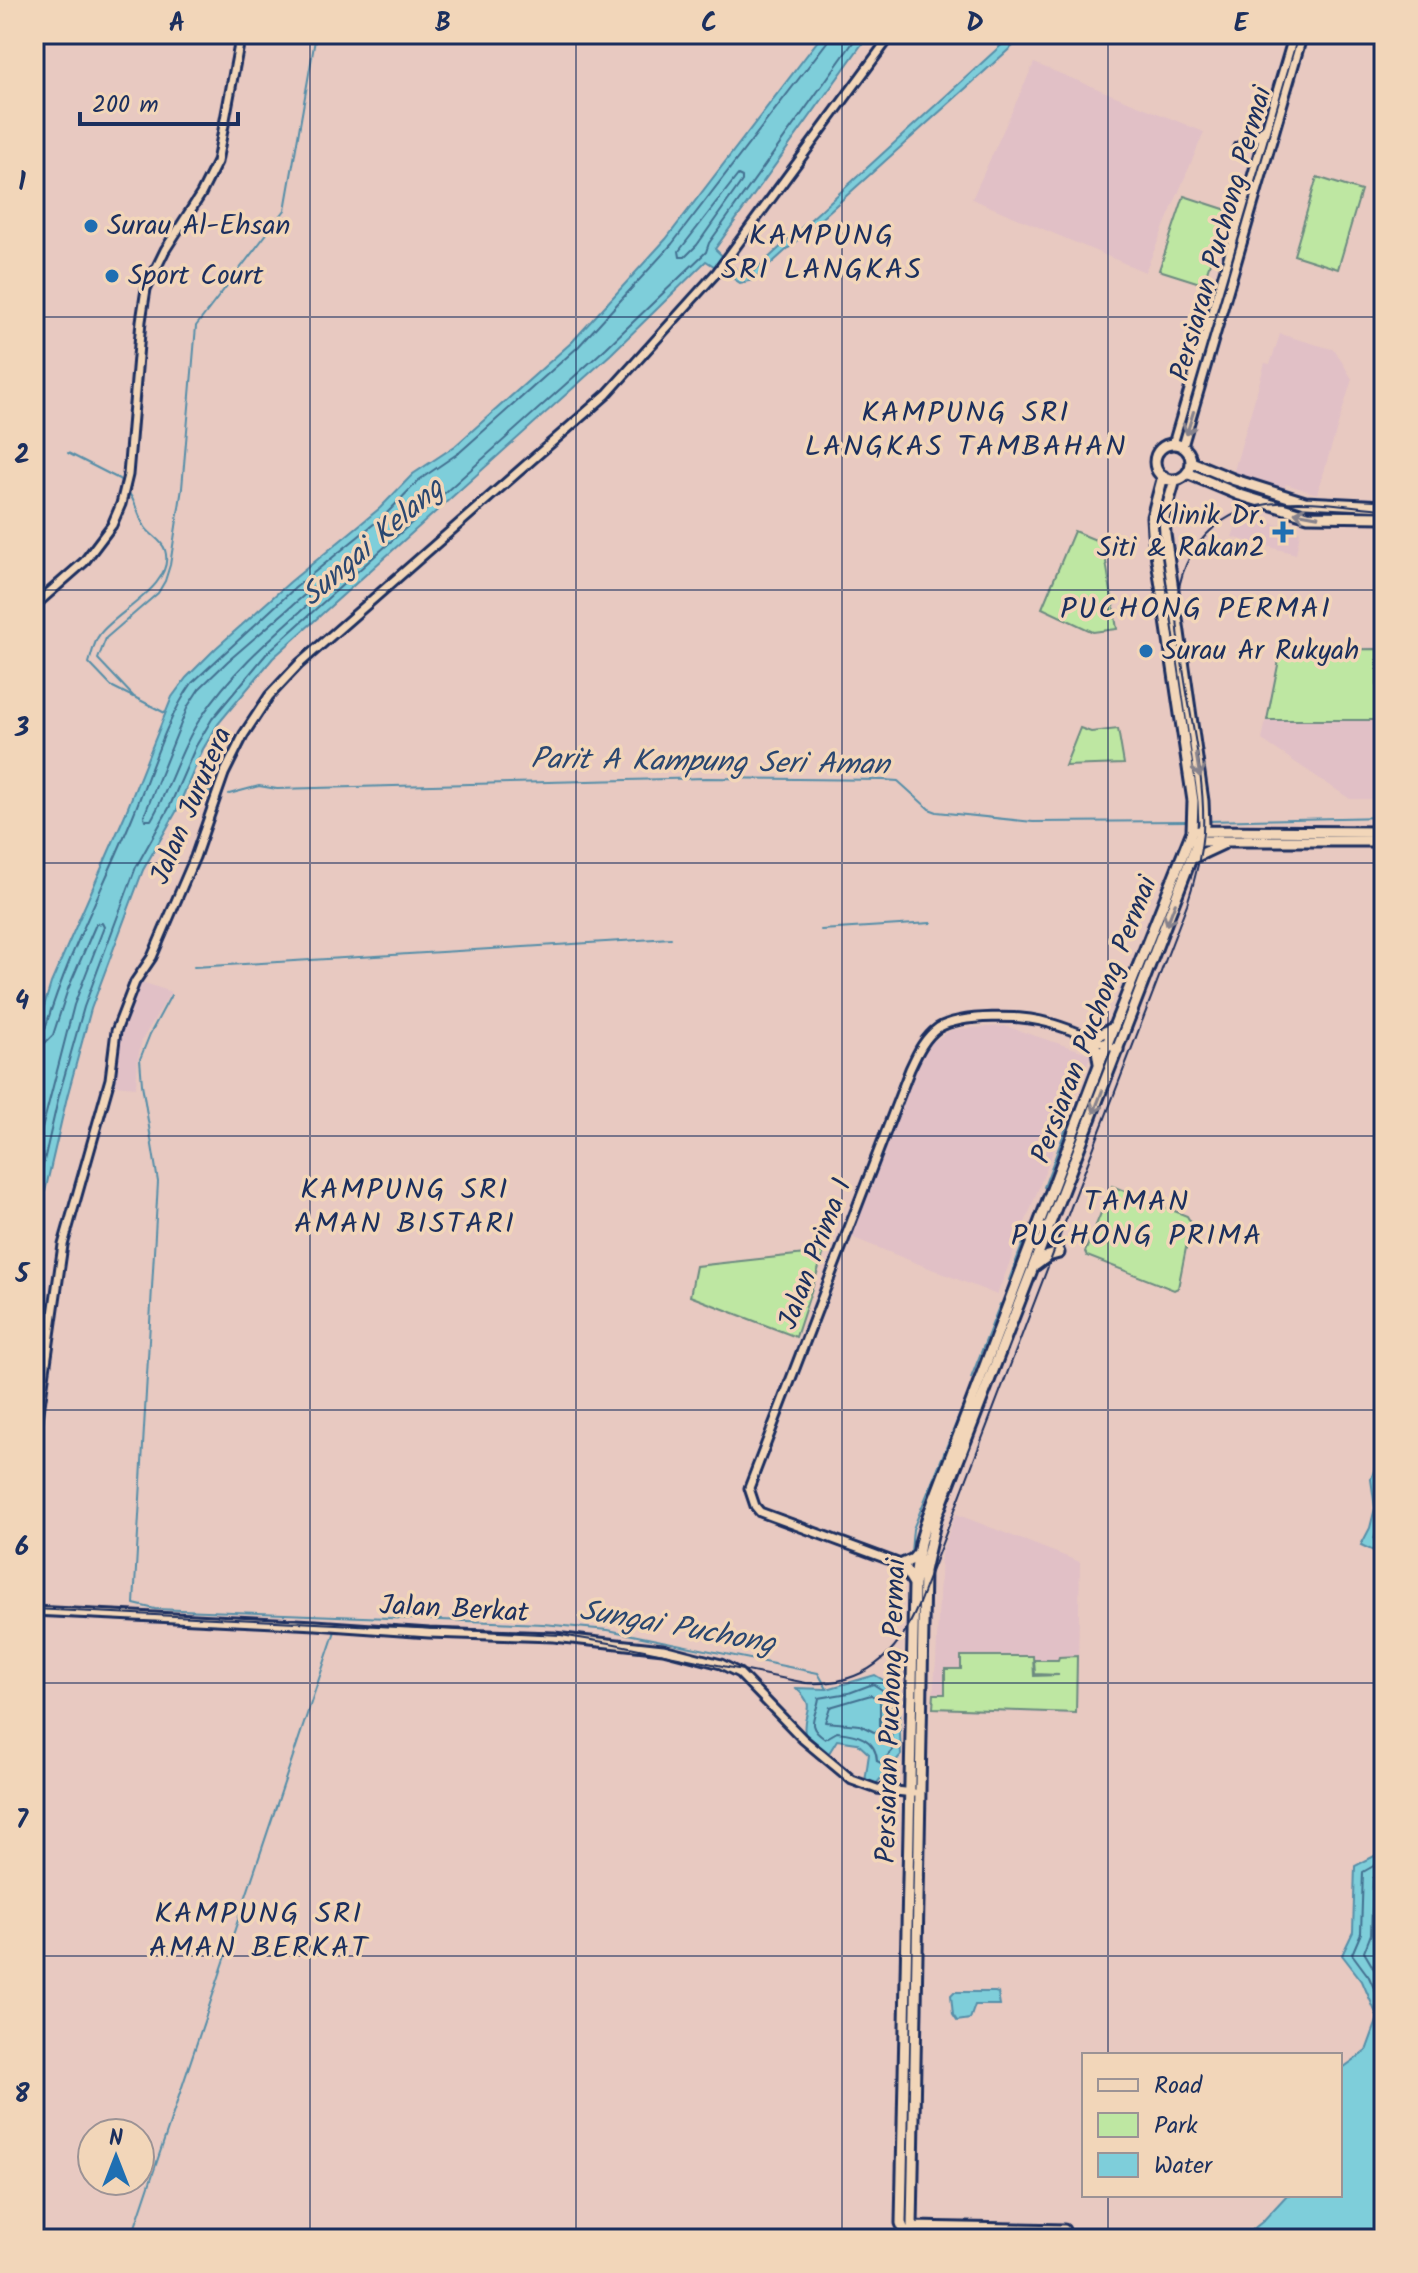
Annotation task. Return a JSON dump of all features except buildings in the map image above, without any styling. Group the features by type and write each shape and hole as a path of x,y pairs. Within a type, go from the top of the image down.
{"main road":[{"path":"1178,445 1189,453 1191,462 1187,473 1175,480 1163,476 1157,468 1156,458 1164,447 1178,445"},
{"path":"1191,462 1235,480 1305,502 1384,506"},
{"path":"1187,473 1240,495 1308,516 1384,517"},
{"name":"Persiaran Puchong Permai","path":"908,2230 911,2203 915,1793 914,1585 980,1392 1113,1028 1205,813 1198,801 1153,533 1152,517 1163,476"},
{"name":"Persiaran Puchong Permai","path":"908,2230 901,2223 915,1793 919,1552 928,1516 1034,1267 1193,858 1198,801 1164,518 1175,480"},
{"path":"1205,813 1223,832"},
{"path":"1196,832 1384,832"},
{"path":"1196,832 1230,842 1384,841"},
{"path":"1193,858 1230,842"},
{"path":"1099,1067 1097,1050 1090,1039 1113,1028"},
{"path":"1034,1267 1045,1257 1059,1253 1048,1230"},
{"path":"914,1585 902,1564 919,1552"},
{"path":"911,2203 917,2218 933,2229"},
{"path":"908,2230 933,2229 949,2233"},
{"path":"908,2230 915,2237 949,2233 1064,2239"}],"street":[{"path":"34,606 84,562 112,525 126,487 146,289 165,250 201,194 217,162 241,34"},
{"name":"Jalan Jurutera","path":"34,1447 63,1245 110,1079 116,1031 135,982 152,957 195,857 224,774 244,734 269,696 299,664 607,394 717,272 892,34"},
{"name":"Persiaran Puchong Permai","path":"1178,445 1263,171 1270,126 1294,34"},
{"name":"Persiaran Puchong Permai","path":"1178,445 1260,152 1284,97 1303,34"},
{"path":"1283,70 1281,91 1284,97"},
{"path":"1238,147 1253,141 1270,126"},
{"path":"1260,152 1263,171"},
{"name":"Jalan Prima 1","path":"920,1570 760,1512 749,1491 754,1470 921,1046 935,1030 951,1022 977,1019 1047,1022 1119,1050"},
{"name":"Jalan Berkat","path":"34,1611 554,1637 663,1649 721,1664 739,1673 803,1739 860,1784 915,1793"}],"shaded area":[{"path":"1034,63 1204,132 1145,272 972,199"},
{"path":"1280,334 1335,350 1352,379 1317,494 1286,484 1284,489 1233,474 1265,363 1270,364"},
{"path":"1240,513 1300,532 1296,554 1232,537"},
{"path":"1384,647 1384,799 1350,799 1262,740 1280,649"},
{"path":"139,981 171,992 142,1040 136,1087 113,1085 122,1024"},
{"path":"1005,1026 1091,1054 997,1295 851,1237 924,1047 953,1029"},
{"path":"956,1514 1080,1562 1077,1715 932,1709 941,1553"}],"green space":[{"path":"1317,177 1361,191 1338,269 1294,255"},
{"path":"1184,196 1227,210 1203,284 1159,270"},
{"path":"1074,531 1103,543 1117,629 1093,632 1042,608"},
{"path":"1377,649 1377,720 1267,720 1281,650"},
{"path":"1080,728 1091,732 1118,729 1124,764 1065,766"},
{"path":"1112,1186 1187,1216 1191,1223 1178,1288 1174,1290 1087,1256 1085,1252"},
{"path":"824,1252 796,1337 690,1296 696,1266"},
{"path":"961,1656 1033,1656 1034,1676 1059,1675 1035,1674 1034,1660 1077,1656 1076,1713 933,1708 934,1694 945,1694 945,1669 961,1669"}],"water":[{"name":"Sungai Kelang","path":"823,34 869,34 715,249 740,273 752,273 1008,39 1015,34 1026,34 753,280 740,283 706,261 611,354 273,658 218,724 203,749 176,812 143,870 91,1009 41,1209 34,1256 34,1040 51,983 124,817 172,697 216,648 290,582 380,508 413,474 455,446 572,342 666,239"},
{"path":"1384,1450 1384,1556 1361,1545 1370,1528 1375,1508 1371,1479"},
{"path":"875,1675 898,1689 901,1755 876,1784 865,1782 869,1754 857,1743 837,1740 829,1753 805,1734 808,1706 796,1688 827,1689"},
{"path":"1384,1851 1384,2239 1241,2239 1285,2197 1342,2197 1342,2069 1366,2051 1378,2018 1362,1981 1342,1955 1353,1932 1355,1866"},
{"path":"954,1992 995,1992 998,1993 1000,2005 975,2005 970,2019 957,2021 953,2015 951,1995"}],"waterway":[{"path":"165,713 134,697 98,659 106,638 158,593 165,581 182,488 196,326 285,210 316,34"},
{"path":"68,453 123,484"},
{"path":"126,489 145,527 164,547 166,563 154,586 100,634 89,663 111,686 133,697"},
{"name":"Parit A Kampung Seri Aman","path":"229,794 259,786 277,789 706,778 883,780 898,781 929,809 937,812 1033,822 1190,821"},
{"name":"Parit A Kampung Seri Aman","path":"188,790 211,792"},
{"name":"Sungai Puchong","path":"1208,821 1384,817"},
{"path":"821,930 931,923"},
{"path":"194,967 671,938"},
{"name":"Sungai Puchong","path":"1109,1024 1133,962"},
{"path":"171,995 140,1059 158,1182 134,1604 155,1609 543,1624 608,1630 818,1673 827,1689"},
{"name":"Sungai Puchong","path":"1082,1097 1095,1063"},
{"name":"Sungai Puchong","path":"1044,1187 1068,1123"},
{"name":"Sungai Puchong","path":"1009,1280 1029,1227"},
{"name":"Sungai Puchong","path":"971,1378 1000,1304"},
{"name":"Sungai Puchong","path":"911,1552 913,1529 966,1399"},
{"name":"Sungai Puchong","path":"887,1685 907,1666 908,1588"},
{"name":"Sungai Puchong","path":"131,2239 335,1631"}],"tram line":[{"path":"34,1609 561,1635 806,1683 845,1679 876,1664 900,1640 918,1606 1193,886 1202,841 1203,805 1179,644 1178,597 1185,568 1194,550 1218,524 1239,512 1261,505 1310,502 1384,509"}],"place":[{"name":"Surau Al-Ehsan","path":"91,226"},
{"name":"Sport Court","path":"112,276"},
{"name":"Klinik Dr. Siti & Rakan2","path":"1283,532"},
{"name":"Surau Ar Rukyah","path":"1146,651"}],"district":[{"name":"KAMPUNG SRI LANGKAS","path":"822,254"},
{"name":"KAMPUNG SRI LANGKAS TAMBAHAN","path":"966,431"},
{"name":"PUCHONG PERMAI","path":"1196,610"},
{"name":"KAMPUNG SRI AMAN BISTARI","path":"405,1208"},
{"name":"TAMAN PUCHONG PRIMA","path":"1137,1220"},
{"name":"KAMPUNG SRI AMAN BERKAT","path":"259,1932"}]}
